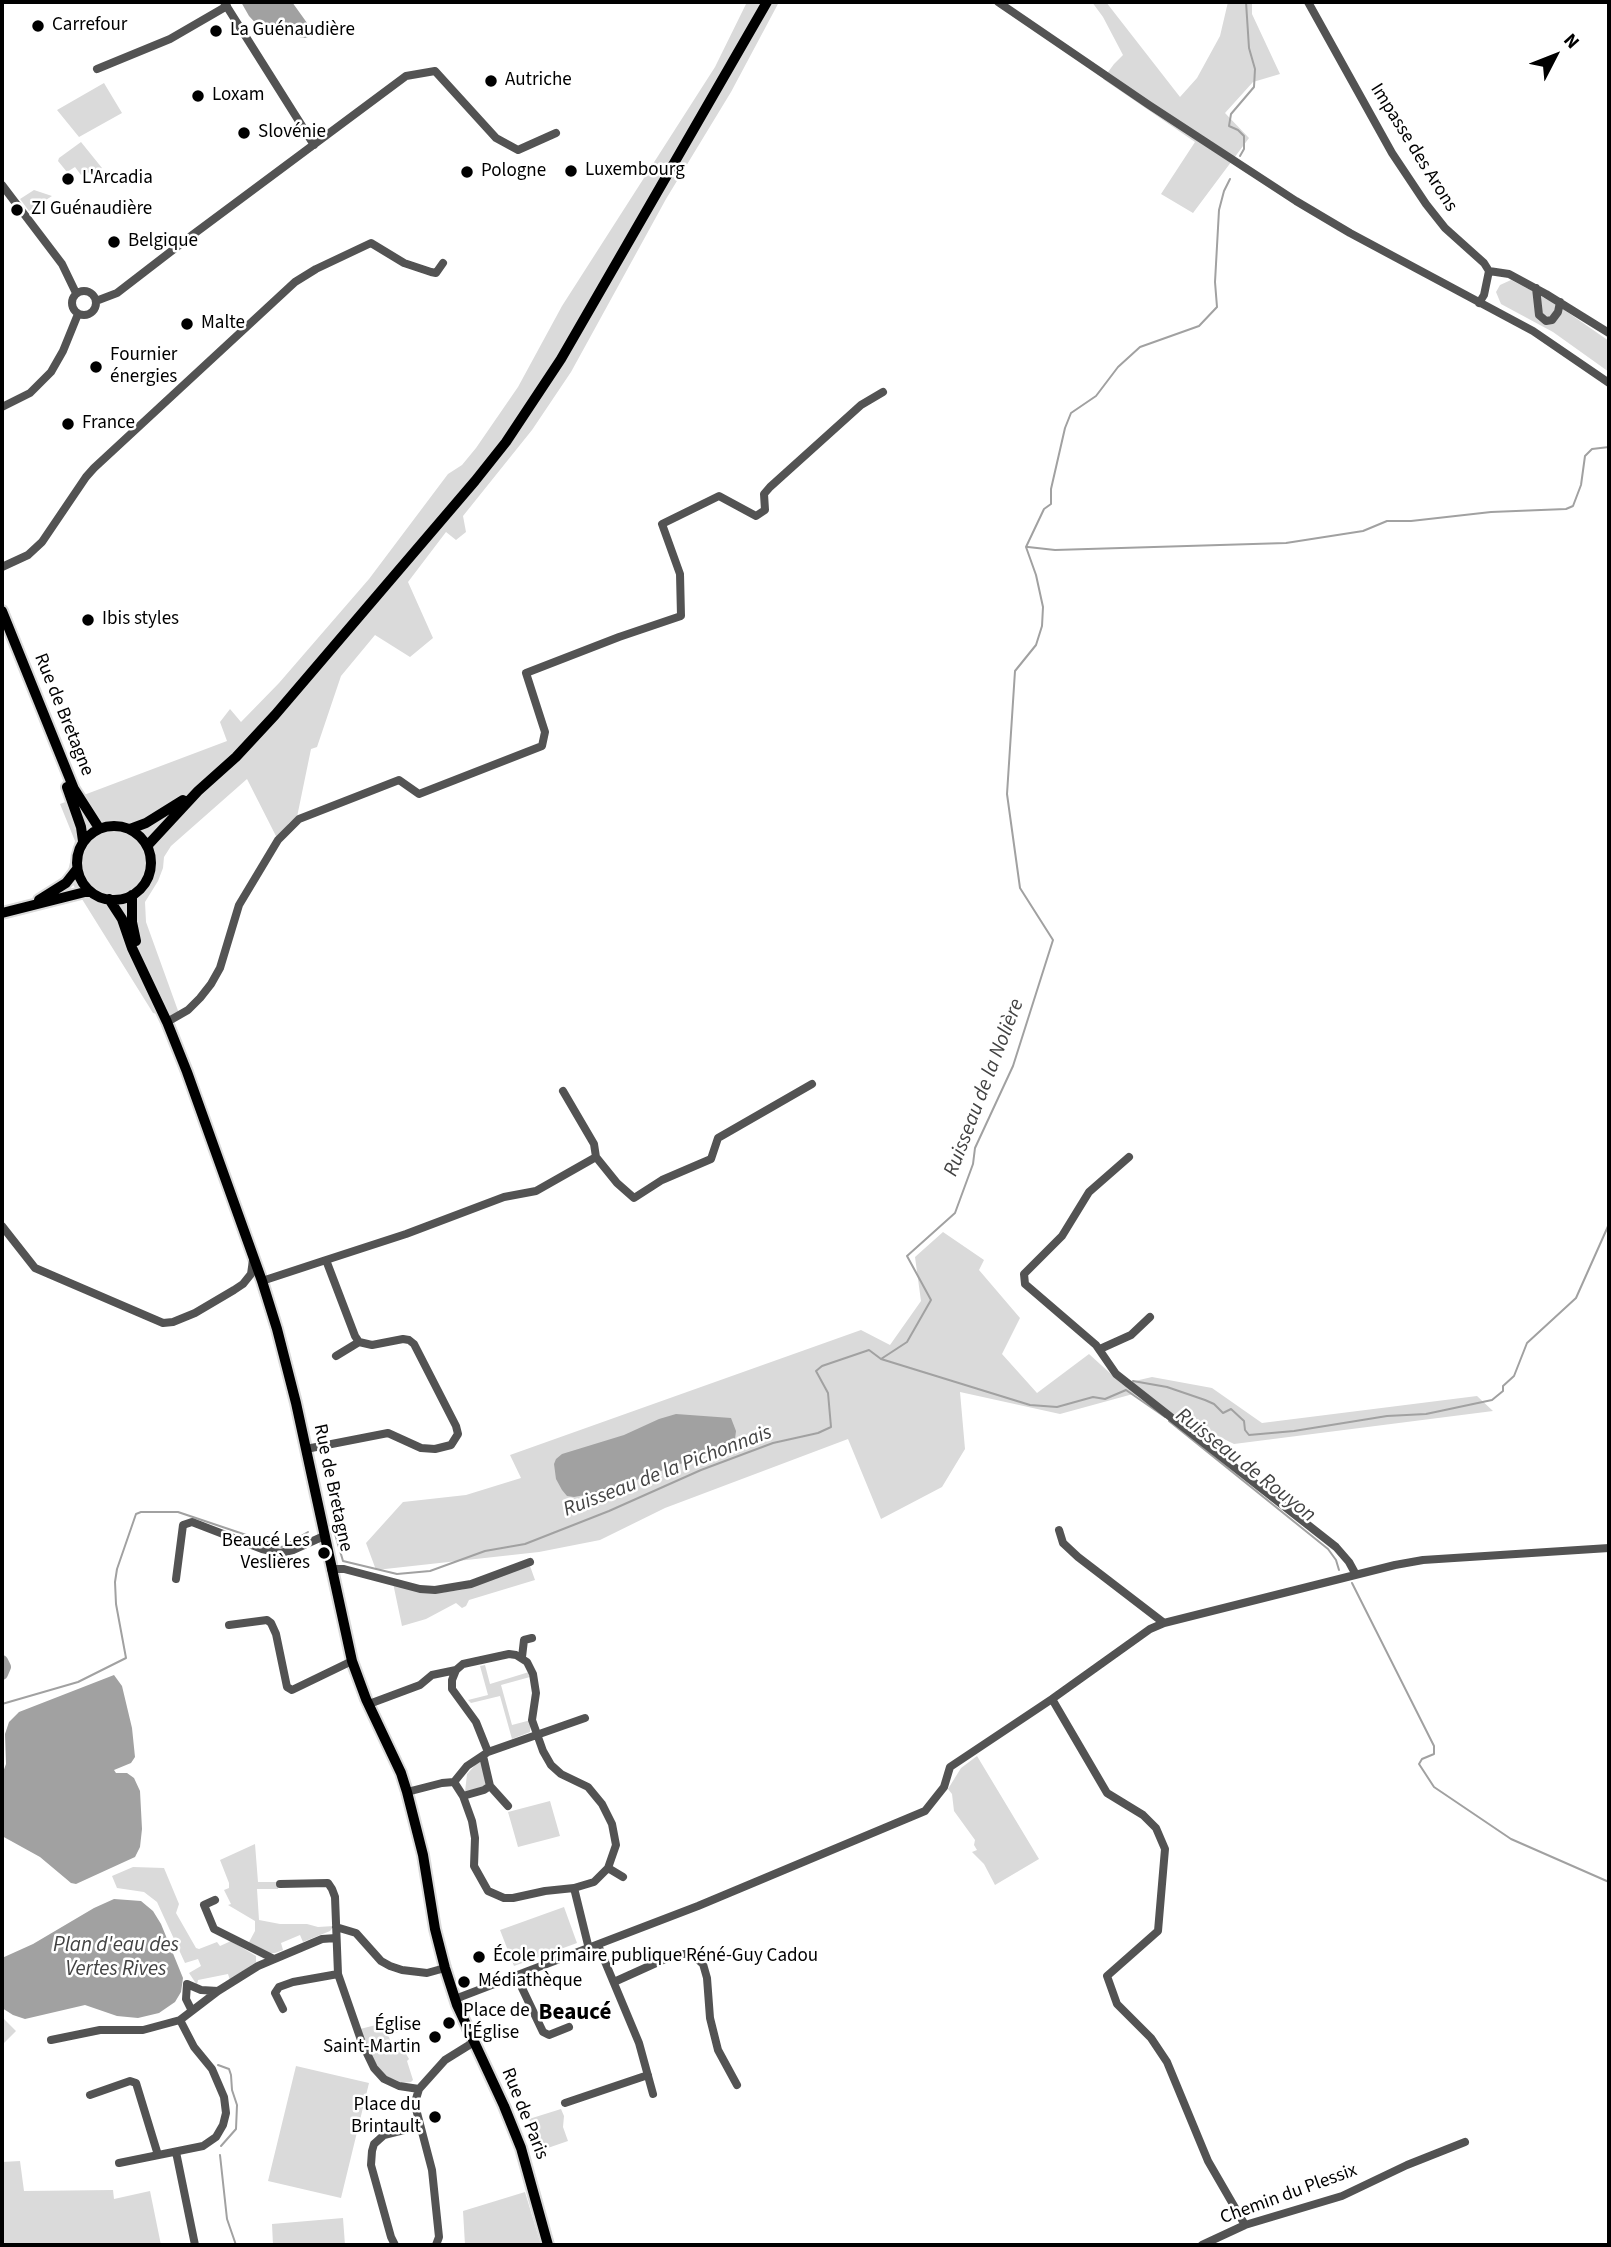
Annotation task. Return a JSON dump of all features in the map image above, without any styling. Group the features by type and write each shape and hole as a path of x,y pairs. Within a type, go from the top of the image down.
{"main road":[{"path":"147,846 275,715 506,442 575,335 767,2"},
{"name":"Rue de Bretagne","path":"2,611 75,789 99,828"},
{"name":"Rue de Bretagne","path":"2,626 75,808 83,841"},
{"path":"130,829 146,823 198,791"},
{"path":"120,826 130,829 138,834 147,846 151,858 147,880 132,895 120,900 109,900 91,892 84,886 77,869 77,854 83,841 99,828 120,826"},
{"path":"33,905 66,883 77,869"},
{"path":"2,913 91,892"},
{"name":"Rue de Bretagne","path":"132,895 132,922 152,990"},
{"name":"Rue de Bretagne","path":"109,900 122,919 132,948 167,1022 195,1092 262,1281 277,1329 306,1449 352,1661 407,1792 423,1856 435,1929 455,1999"},
{"name":"Rue de Paris","path":"455,1999 521,2148 548,2245"}],"street":[{"path":"998,2 1296,201 1533,331 1609,383"},
{"name":"Impasse des Arons","path":"1308,2 1392,153 1426,204 1489,271"},
{"path":"97,69 170,39 226,4 314,145"},
{"path":"96,301 117,293 406,76 435,71 496,138 518,150 556,133"},
{"path":"2,185 60,260 76,293"},
{"path":"2,567 28,555 42,542 94,468 295,282 371,243 404,263 432,272 436,273 443,263"},
{"path":"1479,303 1484,295 1489,271 1509,274 1560,302 1609,334"},
{"path":"1536,288 1539,315 1546,321 1552,320 1558,312 1560,302"},
{"path":"76,293 88,292 96,301"},
{"path":"76,293 71,303 78,314 89,314 96,301"},
{"path":"2,407 30,393 46,378 60,358 78,314"},
{"path":"167,1022 188,1010 211,984 220,968 239,905 278,840 299,819 399,780 419,794 542,746 545,732 526,673 681,616 680,574 662,524 719,496 756,516 765,510 764,494 770,486 862,405 883,392"},
{"path":"563,1091 594,1144 596,1157 617,1183 634,1198 662,1181 711,1159 718,1138 812,1084"},
{"path":"262,1281 406,1234 504,1197 536,1191 596,1157"},
{"path":"1129,1157 1089,1192 1062,1236 1023,1277 1025,1284 1100,1349 1107,1364 1116,1374 1336,1547 1356,1573"},
{"path":"2,1226 36,1268 163,1323 195,1313 243,1284 251,1274 254,1257"},
{"path":"306,1449 388,1433 421,1448 435,1449 451,1445 458,1434 414,1345 409,1340 372,1345 359,1342 326,1260"},
{"path":"1100,1349 1131,1335 1150,1317"},
{"path":"336,1356 359,1342"},
{"path":"176,1579 183,1525 192,1522 262,1549 280,1553 324,1536"},
{"path":"1059,1530 1063,1543 1078,1558 1145,1606 1164,1623"},
{"path":"455,1999 698,1906 925,1811 944,1787 950,1767 1150,1629 1164,1623 1356,1573 1423,1560 1609,1548"},
{"path":"331,1569 344,1569 420,1589 435,1590 471,1584 530,1562"},
{"path":"229,1625 267,1620 271,1623 276,1634 287,1687 292,1690 352,1661"},
{"path":"522,1657 524,1640 532,1638"},
{"path":"454,1782 463,1796 472,1821 475,1838 474,1866 488,1891 504,1898 513,1898 574,1888 594,1882 608,1868 616,1845 612,1824 602,1804 588,1787 561,1774 551,1765 532,1720 537,1693 527,1662 522,1657 509,1654 463,1664 456,1670 452,1680 452,1689 468,1709 486,1754 490,1786 508,1806"},
{"path":"369,1704 420,1685 432,1675 456,1670"},
{"path":"1052,1699 1107,1793 1143,1815 1156,1828 1166,1849 1158,1931 1107,1976 1117,2004 1151,2038 1167,2062 1208,2161 1245,2225"},
{"path":"407,1792 454,1782 467,1766 486,1754 585,1718"},
{"path":"463,1796 490,1786"},
{"path":"608,1868 623,1877"},
{"path":"280,1884 328,1883 335,1897 338,1974 362,2043 374,2068 384,2078 419,2089"},
{"path":"574,1888 593,1947 614,1982 639,2043 653,2094"},
{"path":"215,1900 204,1905 214,1929 272,1958"},
{"path":"336,1927 356,1933 381,1961 390,1966 427,1973 445,1968"},
{"path":"51,2040 100,2030 143,2030 180,2020 218,1991 272,1958 322,1939 336,1938"},
{"path":"614,1982 676,1954 687,1954 696,1958 703,1964 707,1978 710,2018 718,2050 737,2085"},
{"path":"283,2009 275,1993 279,1987 338,1974"},
{"path":"522,1975 522,1988 543,2032 549,2035 569,2027"},
{"path":"192,2011 186,1999 187,1984 205,1991 218,1991"},
{"path":"119,2163 203,2146 216,2137 223,2125 226,2113 224,2097 212,2069 194,2047 180,2020"},
{"path":"436,2245 439,2237 432,2170 416,2099 419,2089 445,2060 474,2042"},
{"path":"565,2103 648,2075"},
{"path":"90,2095 131,2081 136,2083 158,2155"},
{"path":"395,2245 372,2165 373,2144 390,2132 420,2126"},
{"name":"Chemin du Plessix","path":"1202,2245 1245,2225 1342,2196 1407,2165 1465,2142"},
{"path":"176,2151 195,2245"}],"shaded area":[{"path":"747,2 779,2 731,92 666,199 571,372 532,430 463,516 466,532 456,540 446,532 408,582 433,638 410,657 375,635 341,676 317,747 311,749 297,817 289,823 278,840 247,779 171,846 164,857 158,881 145,902 146,922 181,1019 153,1013 67,875 75,841 60,804 227,741 220,722 230,709 241,722 279,683 369,579 448,474 462,465 476,448 518,387 562,306 715,67"},
{"path":"1092,2 1106,2 1180,97 1197,78 1220,36 1228,2 1252,2 1252,14 1280,74 1253,82 1225,113 1249,138 1193,213 1161,194 1195,142 1103,79 1123,55"},
{"path":"104,83 122,113 79,137 57,110"},
{"path":"81,142 102,168 81,175 75,167 67,172 58,161"},
{"path":"34,190 52,196 29,211 20,199"},
{"path":"1511,280 1550,300 1609,341 1609,372 1553,332 1501,304 1496,292 1500,285"},
{"path":"943,1232 984,1260 979,1270 1020,1318 1002,1354 1037,1393 1089,1354 1122,1384 1152,1377 1212,1388 1262,1423 1477,1396 1493,1411 1234,1444 1133,1394 1060,1414 960,1392 965,1449 942,1487 881,1519 848,1439 665,1508 600,1540 539,1552 376,1570 366,1543 403,1502 466,1495 521,1478 510,1455 861,1330 890,1345 921,1301 915,1257"},
{"path":"530,1566 535,1580 469,1600 462,1608 456,1603 426,1619 402,1626 393,1583 438,1593 461,1590"},
{"path":"485,1665 490,1684 529,1672 530,1677 501,1685 512,1725 531,1720 530,1732 512,1739 500,1696 471,1703 468,1700 488,1695 480,1666"},
{"path":"977,1756 1039,1859 995,1885 984,1864 972,1852 977,1850 975,1840 954,1811 952,1794 948,1789 961,1768"},
{"path":"479,1761 482,1762 488,1785 465,1792 467,1774"},
{"path":"550,1801 560,1836 518,1847 508,1812"},
{"path":"255,1844 258,1882 278,1882 278,1889 257,1889 259,1920 280,1924 334,1926 330,1931 303,1942 300,1935 281,1943 283,1950 275,1953 248,1944 255,1931 255,1921 228,1905 231,1904 224,1890 229,1888 229,1883 220,1860"},
{"path":"133,1867 164,1868 179,1904 176,1913 196,1948 217,1942 220,1946 231,1941 256,1956 256,1962 230,1980 228,1974 198,1980 197,1985 189,1973 201,1966 198,1959 185,1963 157,1902 144,1892 117,1888 112,1876"},
{"path":"564,1907 577,1943 514,1966 500,1930"},
{"path":"2,2017 16,2031 4,2043 2,2041"},
{"path":"376,2025 393,2027 398,2032 388,2035 391,2042 400,2039 409,2059 407,2061 413,2080 411,2082 402,2083 386,2076 376,2064 360,2029"},
{"path":"296,2066 369,2083 341,2198 268,2181"},
{"path":"561,2109 568,2141 542,2150 529,2119"},
{"path":"20,2161 24,2191 113,2190 114,2199 150,2191 161,2245 2,2245 2,2162"},
{"path":"525,2192 541,2245 465,2245 463,2211"},
{"path":"343,2218 345,2245 273,2245 272,2224"}],"water":[{"path":"241,2 292,2 310,27 311,36 298,37 282,19 271,28 261,29"},
{"path":"676,1414 731,1418 736,1431 735,1439 715,1451 607,1491 574,1497 567,1496 562,1490 556,1479 554,1464 562,1454 624,1435"},
{"path":"114,1675 122,1686 132,1728 135,1757 131,1763 114,1770 134,1778 140,1791 140,1847 135,1857 76,1884 71,1883 40,1857 2,1836 5,1734 9,1722 19,1712"},
{"name":"Plan d'eau des Vertes Rives","path":"114,1899 141,1901 153,1911 161,1924 183,1978 181,1992 175,2002 159,2013 138,2018 117,2016 85,2005 25,2019 2,2008 2,1958"}],"waterway":[{"name":"Ruisseau de la Nolière","path":"1240,156 1244,149 1244,136 1229,126 1231,114 1254,87 1255,69 1249,48 1246,2"},
{"name":"Ruisseau de la Nolière","path":"881,1359 907,1342 931,1300 907,1256 955,1213 973,1164 975,1148 1013,1066 1053,940 1020,888 1007,794 1015,671 1036,645 1042,626 1043,607 1026,547 1044,509 1051,504 1051,489 1071,413 1096,396 1118,367 1140,347 1199,326 1217,307 1215,282 1219,210 1230,179"},
{"path":"1028,547 1055,550 1286,543 1363,531 1387,521 1566,509 1573,506 1581,485 1585,456 1592,449 1609,447"},
{"name":"Ruisseau de la Pichonnais","path":"1133,1381 1167,1387 1205,1400 1223,1413 1231,1409 1244,1421 1249,1435 1294,1431 1387,1416 1426,1414 1492,1400 1514,1376 1527,1343 1576,1298 1609,1224"},
{"name":"Ruisseau de la Pichonnais","path":"328,1526 333,1527 343,1561 397,1574 430,1571 485,1551 525,1544 609,1511 701,1470 773,1443 818,1433 831,1427 828,1393 816,1371 822,1366 869,1350 881,1359 1030,1405 1057,1407 1093,1397 1105,1399 1126,1390 1165,1417"},
{"name":"Ruisseau de Rouyon","path":"1169,1421 1328,1549 1339,1570"},
{"name":"Ruisseau de la Pichonnais","path":"2,1704 78,1682 126,1658 116,1604 115,1582 136,1514 178,1512 282,1547 308,1532"},
{"name":"Ruisseau de Rouyon","path":"1352,1583 1434,1746 1434,1754 1422,1759 1419,1764 1434,1787 1511,1839 1609,1882"},
{"path":"2,1661 5,1667 2,1674"},
{"path":"218,2065 229,2069 237,2105 236,2129 221,2146"},
{"path":"220,2155 227,2219 236,2245"}],"place":[{"name":"Carrefour","path":"38,26"},
{"name":"La Guénaudière","path":"216,31"},
{"name":"Autriche","path":"491,81"},
{"name":"Loxam","path":"198,96"},
{"name":"Slovénie","path":"244,133"},
{"name":"Luxembourg","path":"571,171"},
{"name":"Pologne","path":"467,172"},
{"name":"L'Arcadia","path":"68,179"},
{"name":"ZI Guénaudière","path":"17,210"},
{"name":"Belgique","path":"114,242"},
{"name":"Malte","path":"187,324"},
{"name":"Fournier énergies","path":"96,367"},
{"name":"France","path":"68,424"},
{"name":"Ibis styles","path":"88,620"},
{"name":"Beaucé Les Veslières","path":"324,1553"},
{"name":"École primaire publique Réné-Guy Cadou","path":"479,1957"},
{"name":"Médiathèque","path":"464,1982"},
{"name":"Place de l'Église","path":"449,2023"},
{"name":"Église Saint-Martin","path":"435,2037"},
{"name":"Place du Brintault","path":"435,2117"}],"district":[{"name":"Beaucé","path":"575,2014"}]}
